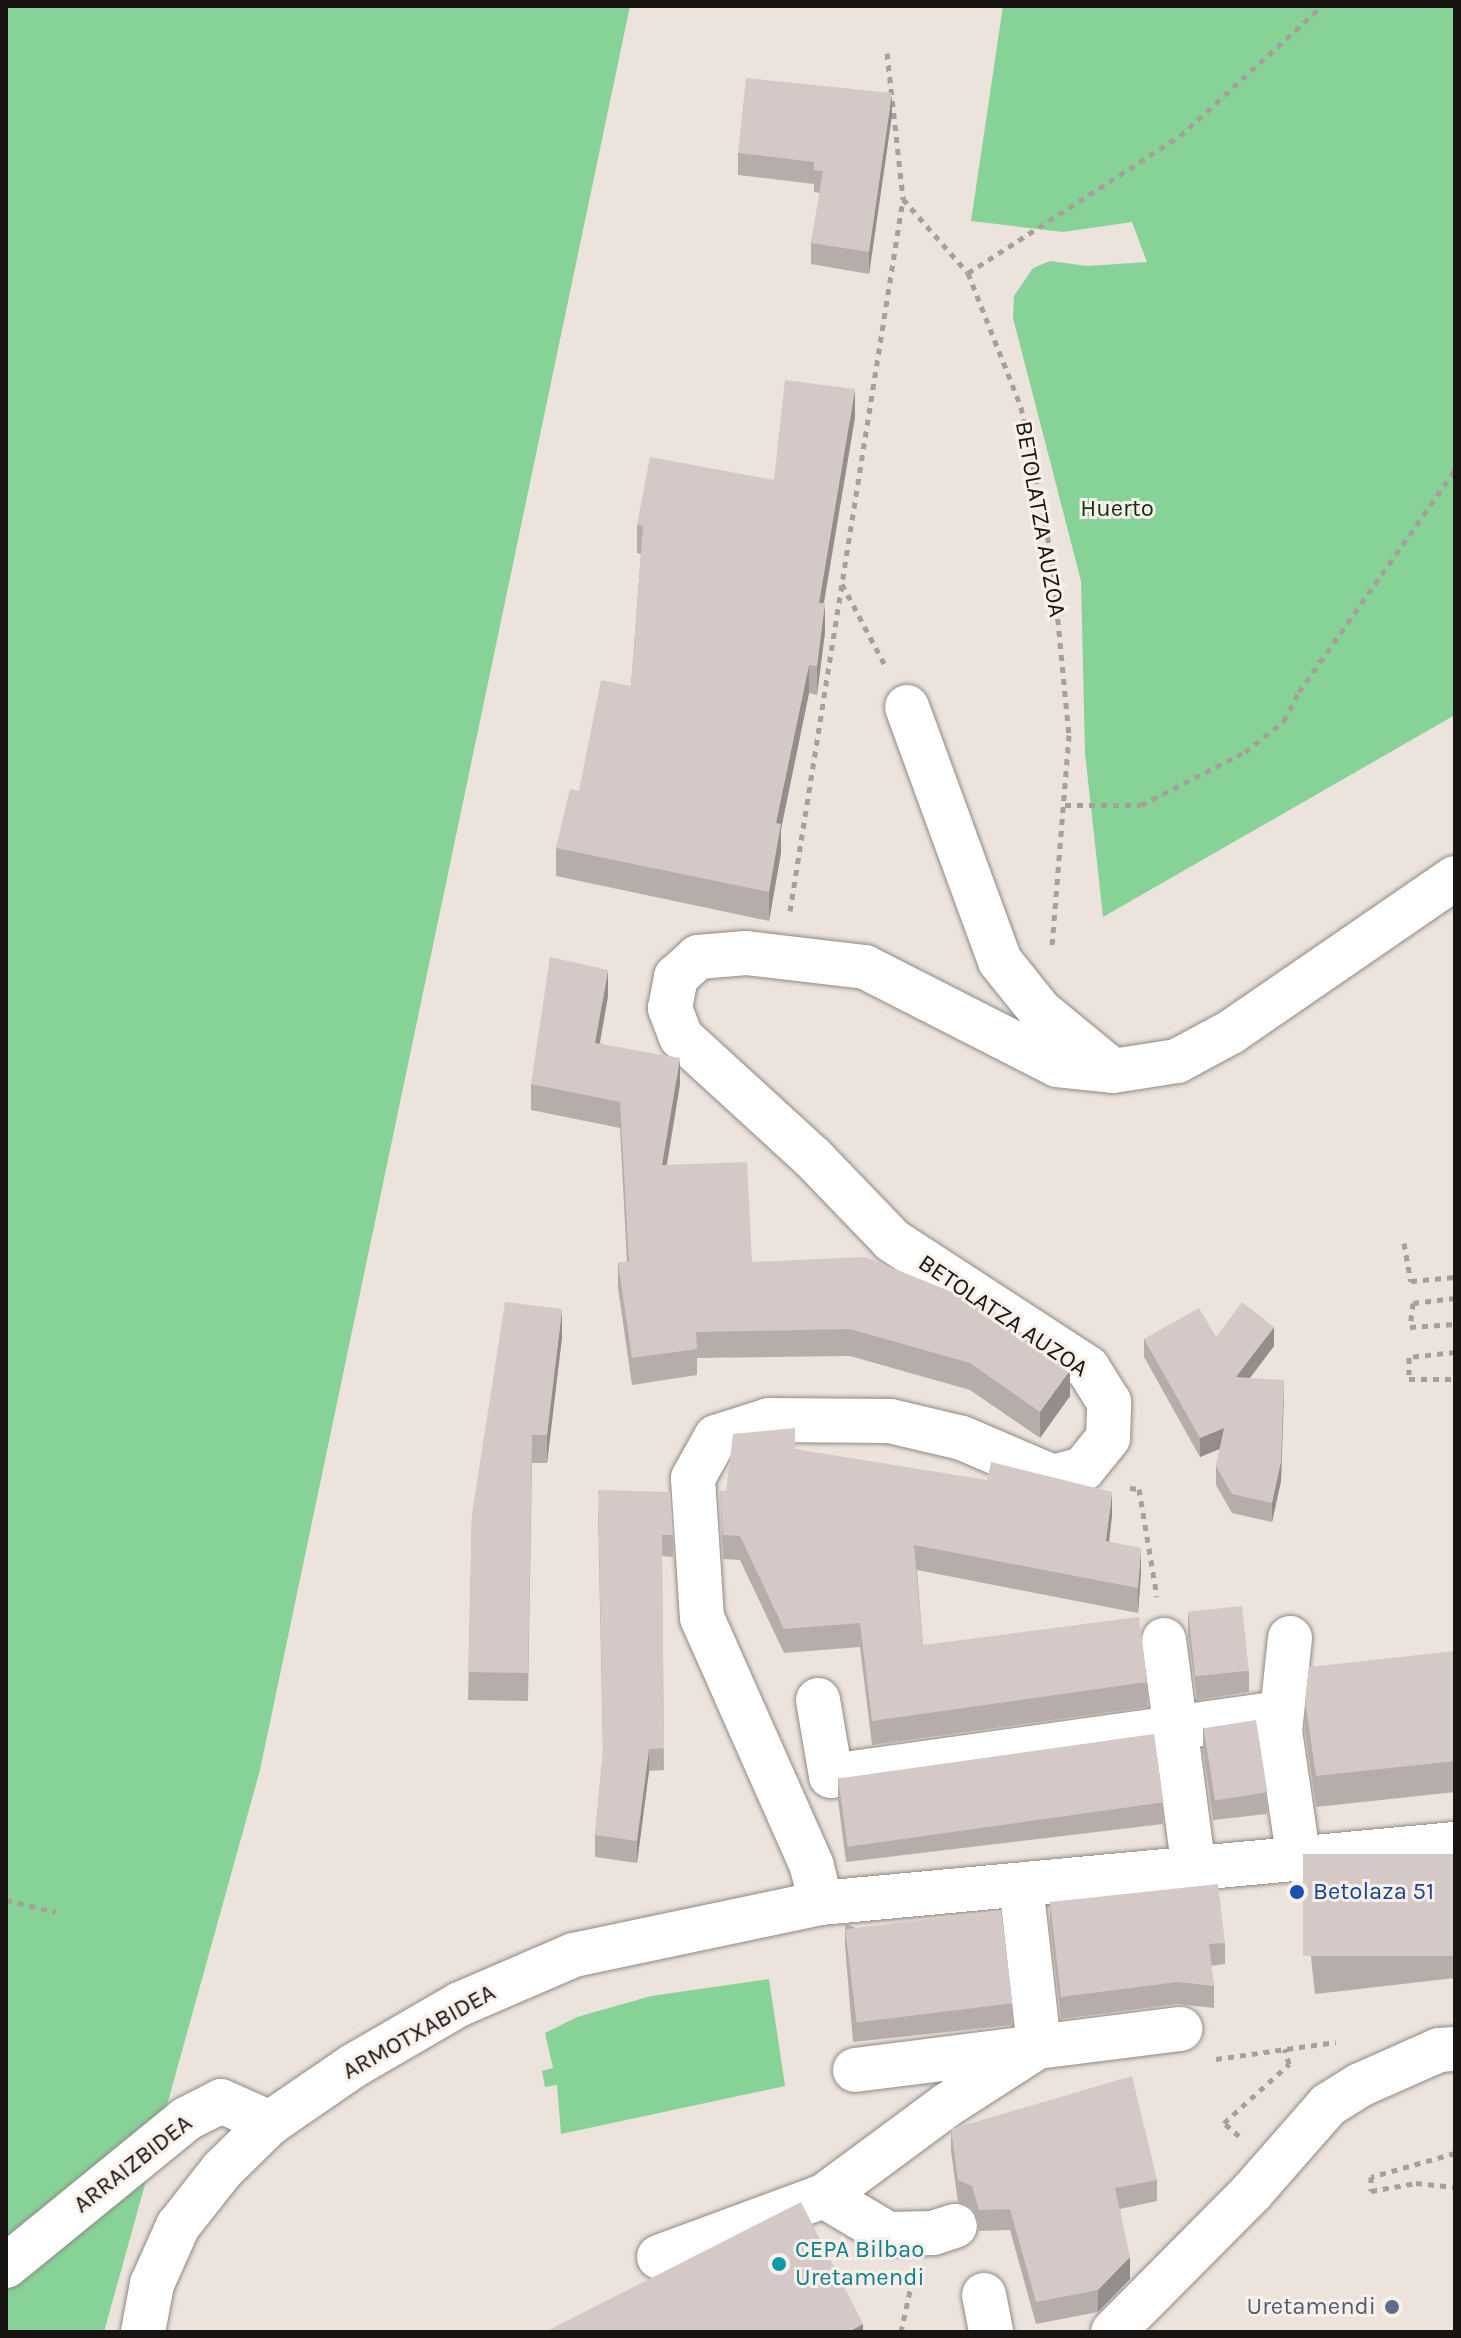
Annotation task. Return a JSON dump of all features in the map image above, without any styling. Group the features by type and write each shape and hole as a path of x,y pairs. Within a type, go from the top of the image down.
{"street":[{"path":"907,707 1000,961 1051,1019 1113,1071"},
{"name":"BETOLATZA AUZOA","path":"821,1903 812,1866 702,1618 693,1478 716,1437 769,1420 890,1421 962,1438 1053,1477 1083,1469 1108,1438 1109,1402 1088,1368 892,1240 812,1157 681,1037 670,1008 676,977 698,957 783,955 865,967 1057,1065 1113,1071 1177,1061 1231,1032 1455,878"},
{"path":"1290,1638 1280,1731 1299,1861"},
{"path":"1164,1640 1194,1871"},
{"path":"818,1700 831,1776 1282,1713"},
{"path":"821,1903 1194,1871 1455,1844"},
{"path":"1021,1885 1039,2046"},
{"name":"ARMOTXABIDEA","path":"143,2332 152,2284 178,2226 222,2170 270,2123 353,2066 460,2004 574,1955 821,1903"},
{"path":"855,2070 1180,2029"},
{"path":"659,2257 824,2196 947,2105 1039,2046"},
{"path":"1113,2332 1251,2193 1328,2105 1360,2085 1439,2050 1455,2049"},
{"name":"ARRAIZBIDEA","path":"6,2266 186,2119 221,2101 270,2123"},
{"path":"824,2196 888,2234 933,2233 955,2226"}],"path":[{"path":"968,273 1180,136 1322,6"},
{"path":"783,955 903,199 887,53"},
{"name":"BETOLATZA AUZOA","path":"903,199 968,273 1021,407 1052,559 1069,735 1053,921 1051,1019"},
{"path":"1065,805 1141,805 1245,752 1284,721 1299,692 1455,470"},
{"path":"842,583 907,707"},
{"path":"1404,1243 1411,1281 1455,1277"},
{"path":"1455,1298 1413,1303 1410,1327 1455,1324"},
{"path":"1455,1352 1409,1357 1409,1379 1455,1379"},
{"path":"1139,1489 1164,1640"},
{"path":"6,1900 56,1912"},
{"path":"1455,2153 1371,2177 1371,2191 1416,2183 1455,2187"},
{"path":"901,2332 914,2272"}],"green space":[{"path":"6,6 630,6 260,1770 104,2332 6,2332"},
{"name":"Huerto","path":"1003,6 1455,6 1455,715 1103,917 1085,753 1081,581 1013,318 1014,296 1033,268 1050,261 1088,266 1147,262 1132,222 1063,232 971,221"},
{"path":"769,1979 785,2086 561,2134 557,2085 545,2087 542,2071 553,2068 545,2033 577,2017 651,1996"}],"building":[{"path":"746,78 892,93 869,252 811,243 823,171 814,170 814,162 738,153"},
{"path":"785,380 855,389 819,603 825,603 817,666 809,665 776,823 781,824 769,892 556,848 570,789 579,791 601,680 631,686 643,526 637,525 650,457 774,480"},
{"path":"550,957 608,970 595,1043 680,1058 662,1165 747,1162 752,1262 865,1257 987,1306 1070,1370 1040,1412 970,1363 850,1329 696,1332 697,1349 632,1358 618,1262 629,1262 620,1102 531,1084"},
{"path":"505,1302 562,1309 547,1435 532,1435 528,1673 468,1672 472,1514"},
{"path":"1242,1302 1274,1327 1236,1377 1284,1380 1281,1462 1272,1503 1232,1494 1216,1466 1224,1428 1200,1438 1144,1339 1199,1308 1216,1337"},
{"path":"795,1428 795,1449 987,1480 991,1462 1112,1492 1106,1541 1141,1548 1138,1588 914,1545 923,1645 1139,1617 1147,1682 872,1721 860,1623 784,1629 740,1536 723,1535 720,1491 726,1491 733,1434"},
{"path":"598,1490 670,1492 673,1535 662,1535 664,1748 649,1749 637,1841 595,1835 603,1749"},
{"path":"1242,1606 1249,1671 1195,1676 1188,1612"},
{"path":"1455,1651 1455,1761 1316,1776 1305,1699 1309,1667"},
{"path":"1256,1720 1267,1792 1215,1800 1204,1728"},
{"path":"1154,1734 1164,1802 848,1847 838,1778"},
{"path":"1303,1854 1455,1854 1455,1956 1303,1956"},
{"path":"1218,1884 1225,1943 1209,1944 1214,1986 1177,1982 1061,1997 1050,1902"},
{"path":"1001,1910 1012,2003 857,2022 845,1929"},
{"path":"1132,2076 1157,2180 1115,2188 1130,2257 1098,2290 1036,2302 1010,2209 979,2210 972,2186 958,2180 951,2129"},
{"path":"801,2202 863,2324 848,2332 545,2332"}],"place":[{"name":"Betolaza 51","path":"1297,1892"},
{"name":"CEPA Bilbao Uretamendi","path":"779,2264"},
{"name":"Uretamendi","path":"1392,2307"}]}
